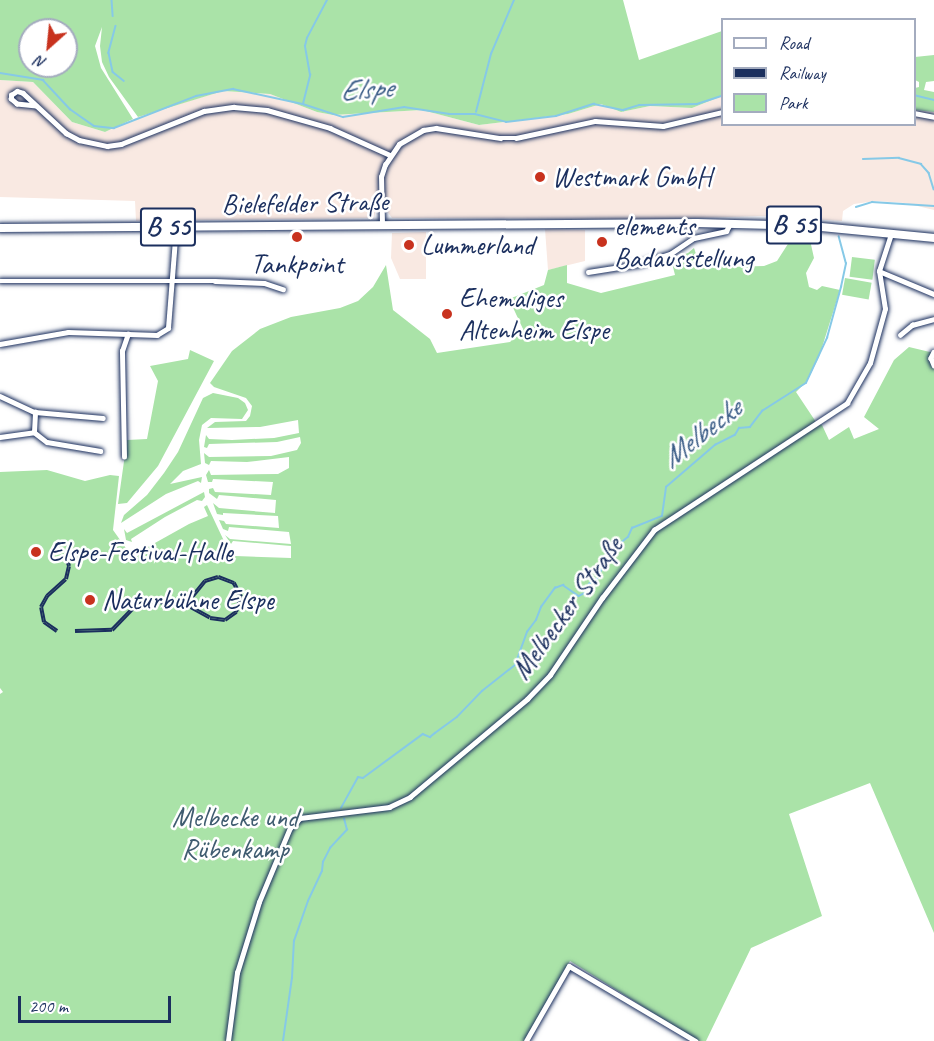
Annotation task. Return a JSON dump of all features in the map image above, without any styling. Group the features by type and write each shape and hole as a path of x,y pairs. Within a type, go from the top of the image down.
{"main road":[{"name":"Bielefelder Straße","path":"0,228 381,224 730,224"},
{"name":"B 55","path":"730,224 791,225 934,238"}],"street":[{"path":"36,106 17,104 11,99 11,95 20,92 79,140 107,146 128,141 204,111 234,107 267,110 330,128 390,155"},
{"path":"381,224 381,177 390,155 409,136 436,128 500,138 516,138 595,121 663,126 721,112"},
{"path":"916,113 934,117"},
{"path":"588,272 639,264 670,254 694,238 726,231 730,224"},
{"path":"0,344 68,332 156,335 166,331 170,318 176,227"},
{"name":"Melbecker Straße","path":"228,1041 237,973 259,902 290,828 300,818 388,807 410,797 526,699 550,675 602,598 654,530 828,418 847,403 870,363 885,309 879,271 891,233"},
{"path":"879,271 934,294"},
{"path":"0,281 257,283 283,289"},
{"path":"900,334 912,325 934,319"},
{"path":"124,457 121,358 128,334"},
{"path":"934,352 931,358 934,365"},
{"path":"0,396 35,412 103,418"},
{"path":"34,432 35,412"},
{"path":"0,437 34,432 47,442 100,452"},
{"path":"526,1041 569,966 696,1041"}],"shaded area":[{"path":"0,80 33,82 72,122 105,132 145,114 223,91 270,94 317,112 333,115 422,110 479,125 568,114 601,104 621,112 650,106 692,108 721,96 721,126 916,126 916,110 934,112 934,210 905,203 876,201 854,204 843,211 842,221 761,216 668,219 392,218 386,210 376,209 374,218 136,221 135,201 0,197"},
{"path":"545,229 585,230 585,261 548,270"},
{"name":"Lummerland","path":"426,232 426,279 400,279 391,258 392,233"}],"green space":[{"path":"0,0 623,0 639,60 721,31 721,96 692,108 650,106 621,112 601,104 568,114 479,125 422,110 333,115 317,112 270,94 223,91 138,117 109,77 102,62 100,46 102,27 95,46 101,68 133,119 105,132 72,122 33,82 0,80"},
{"path":"934,55 934,81 926,82 924,90 934,92 934,112 916,110 916,88 919,87 919,82 916,80 916,57"},
{"name":"Melbecke und Rübenkamp","path":"795,233 800,233 806,240 810,240 814,258 806,273 809,287 817,290 822,286 840,290 819,357 807,381 796,392 816,422 822,425 829,440 849,427 854,439 879,429 864,417 894,360 909,347 934,353 934,933 870,783 789,814 822,916 751,948 706,1041 698,1041 570,961 524,1041 0,1041 0,694 3,692 0,688 0,472 47,470 85,481 110,475 119,476 113,530 133,558 138,556 137,553 208,516 204,507 207,505 224,541 235,556 291,558 291,546 233,541 231,544 225,535 230,539 291,544 289,532 229,527 228,531 223,529 219,520 226,524 279,528 278,516 217,514 213,503 219,508 275,513 276,500 219,495 217,499 209,493 209,489 213,488 215,492 271,495 273,482 213,479 212,482 208,482 206,475 209,470 211,475 278,474 289,468 289,457 247,462 211,461 209,465 205,463 204,453 209,457 271,456 297,450 301,443 300,437 277,442 209,444 207,448 204,447 206,435 209,439 232,440 274,438 299,433 298,420 260,427 207,428 215,422 246,421 250,416 252,406 246,398 214,387 210,383 232,351 260,329 291,317 340,308 358,301 373,287 386,265 393,310 430,339 437,353 510,342 523,329 509,299 544,285 548,270 567,265 567,283 601,293 675,275 671,259 688,253 694,248 698,260 702,263 729,267 764,266 777,261"},
{"path":"852,257 875,260 872,280 850,277"},
{"path":"845,278 872,283 869,299 842,295"},
{"path":"190,350 214,361 158,466 127,503 118,504 127,440 147,439 158,381 150,366 188,359"},
{"path":"213,393 238,398 245,403 248,410 242,419 211,418 202,425 199,440 201,464 183,471 170,484 202,477 201,483 198,481 166,494 121,523 124,515 147,495 164,473 178,452 203,398"},
{"path":"204,492 205,497 202,501 197,500 165,517 131,539 132,542 126,540 124,529 127,533"}],"waterway":[{"path":"112,0 113,16"},
{"path":"303,104 310,75 305,46 327,0"},
{"path":"476,112 491,54 514,0"},
{"path":"116,26 109,53 113,72 124,81"},
{"name":"Elspe","path":"0,73 43,80 70,109 94,126 114,128 196,96 233,89 303,104 343,117 404,107 449,114 475,114 506,122 556,116 594,104 623,110 639,105 697,104 721,96"},
{"name":"Elspe","path":"916,96 934,100"},
{"path":"863,159 899,158 921,164 929,173 934,189"},
{"name":"Melbecke","path":"856,207 872,202 934,206"},
{"name":"Melbecke","path":"341,808 358,777 363,778 423,734 430,737 457,717 482,691 515,665 527,632 555,588 563,585 579,596 587,592 589,584 597,579 604,564 618,545 628,537 632,528 662,516 666,487 715,445 735,435 739,428 750,427 762,411 806,383 827,338 841,287 846,264 839,237"},
{"name":"Melbecke","path":"283,1041 292,978 294,941 308,901 322,871 323,862 330,848 347,830 344,819"}],"railway":[{"path":"57,631 44,622 41,607 47,596 66,579 69,566 66,557"},
{"path":"75,631 112,630 136,605 149,601 187,605 210,618 225,620 236,612 241,597 234,583 218,577 205,581 191,598 171,602"}],"place":[{"name":"Westmark GmbH","path":"540,177"},
{"name":"Tankpoint","path":"297,237"},
{"name":"elements Badausstellung","path":"602,242"},
{"name":"Lummerland","path":"409,245"},
{"name":"Ehemaliges Altenheim Elspe","path":"447,314"},
{"name":"Elspe-Festival-Halle","path":"36,552"},
{"name":"Naturbühne Elspe","path":"90,600"}]}
